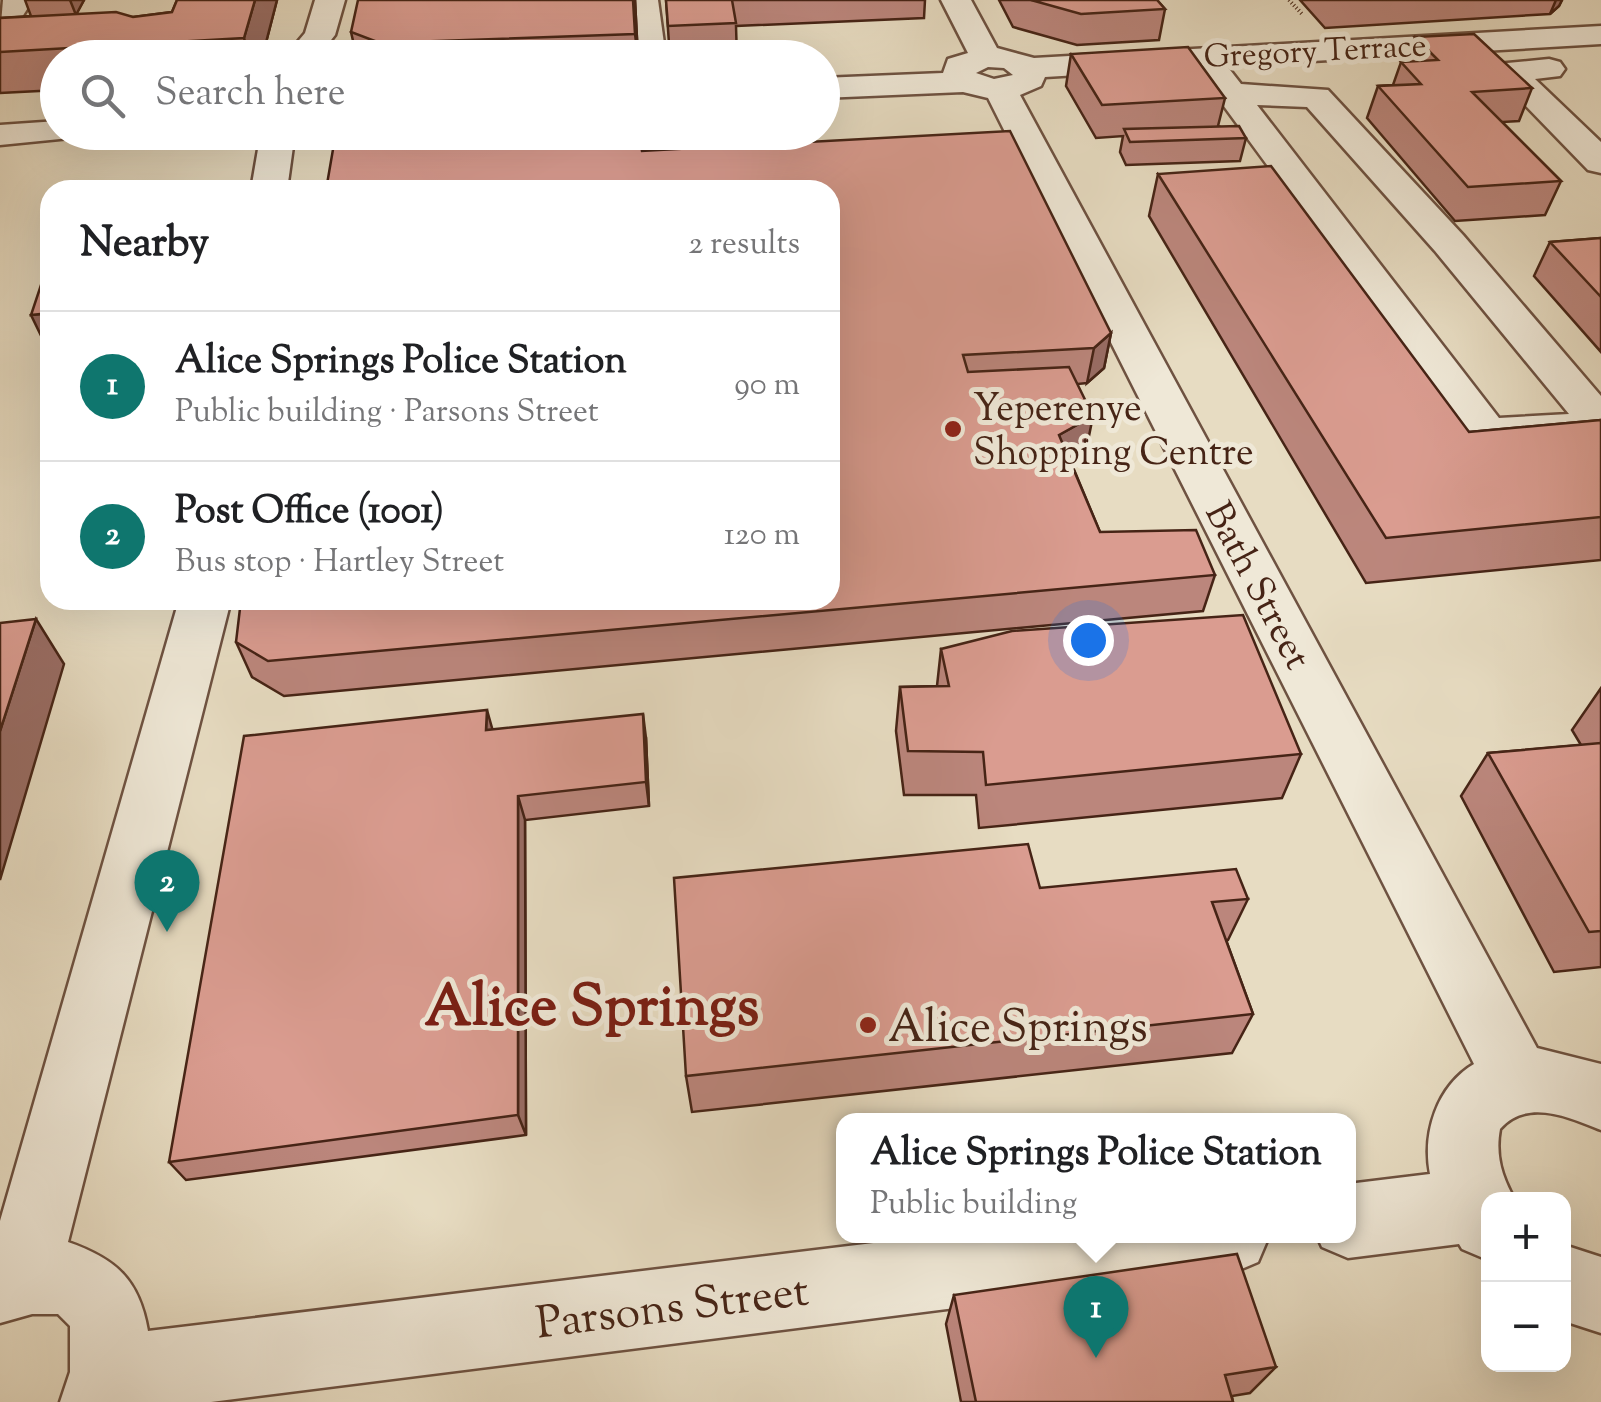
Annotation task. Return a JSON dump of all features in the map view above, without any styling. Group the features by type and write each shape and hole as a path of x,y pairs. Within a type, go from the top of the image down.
{"street":[{"path":"0,27 18,0"},
{"path":"318,40 330,0"},
{"path":"644,0 648,40"},
{"name":"Bath Street","path":"956,0 988,72 1518,1081"},
{"name":"Gregory Terrace","path":"840,86 1203,56 1601,35"},
{"path":"1203,56 1486,433 1601,425"},
{"path":"1601,66 1508,70 1601,162"},
{"name":"Gregory Terrace","path":"840,76 988,72"},
{"path":"1231,94 1316,97 1449,243 1601,425"},
{"path":"0,124 40,121"},
{"path":"0,134 40,132"},
{"path":"271,180 275,150"},
{"path":"304,180 308,150"},
{"path":"678,150 683,180"},
{"path":"106,1388 113,1326 97,1296 66,1278 11,1281 202,610"},
{"path":"1481,1212 1460,1164 1464,1123 1484,1096 1518,1081 1563,1082 1601,1097"},
{"path":"1356,1221 1481,1214"},
{"name":"Parsons Street","path":"106,1388 1180,1243"},
{"path":"1571,1285 1601,1294"}],"building":[{"path":"177,0 255,0 244,38 40,40 40,50 0,52 0,18 116,12 133,17 172,12"},
{"path":"358,0 633,0 635,34 372,40 351,32"},
{"path":"666,0 732,0 736,23 668,26"},
{"path":"1031,0 1157,0 1165,9 1081,14"},
{"path":"1474,34 1532,88 1472,92 1561,181 1468,187 1378,86 1421,84 1401,62 1438,60 1415,37"},
{"path":"1188,47 1225,98 1102,105 1071,54"},
{"path":"1239,126 1246,138 1130,142 1124,129"},
{"name":"Yeperenye Shopping Centre","path":"1010,131 1111,333 1094,348 963,355 968,372 1069,367 1093,416 1059,435 1100,532 1196,530 1215,575 840,609 840,180 328,180 333,150 840,150 840,140"},
{"path":"1271,166 1469,432 1601,420 1601,517 1386,538 1158,174"},
{"path":"1601,238 1601,297 1550,242"},
{"path":"40,288 40,314 31,315"},
{"name":"Yeperenye Shopping Centre","path":"240,610 830,610 268,661 236,642"},
{"path":"1243,615 1301,754 986,785 983,752 908,751 900,687 949,686 941,649 1012,631"},
{"path":"36,619 0,731 0,623"},
{"path":"487,710 486,730 643,714 646,782 518,796 518,1115 169,1162 244,736"},
{"path":"1601,743 1601,931 1589,932 1488,753"},
{"path":"1028,844 1040,888 1236,869 1248,899 1212,902 1253,1014 686,1076 674,878"},
{"path":"1237,1254 1276,1367 1225,1375 1233,1402 976,1402 954,1295"}],"place":[{"name":"Yeperenye Shopping Centre","path":"953,429"},
{"name":"Post Office (1001)","path":"167,932"},
{"name":"Alice Springs","path":"868,1025"},
{"name":"Alice Springs Police Station","path":"1096,1358"}],"district":[{"name":"Alice Springs","path":"592,1004"}]}
